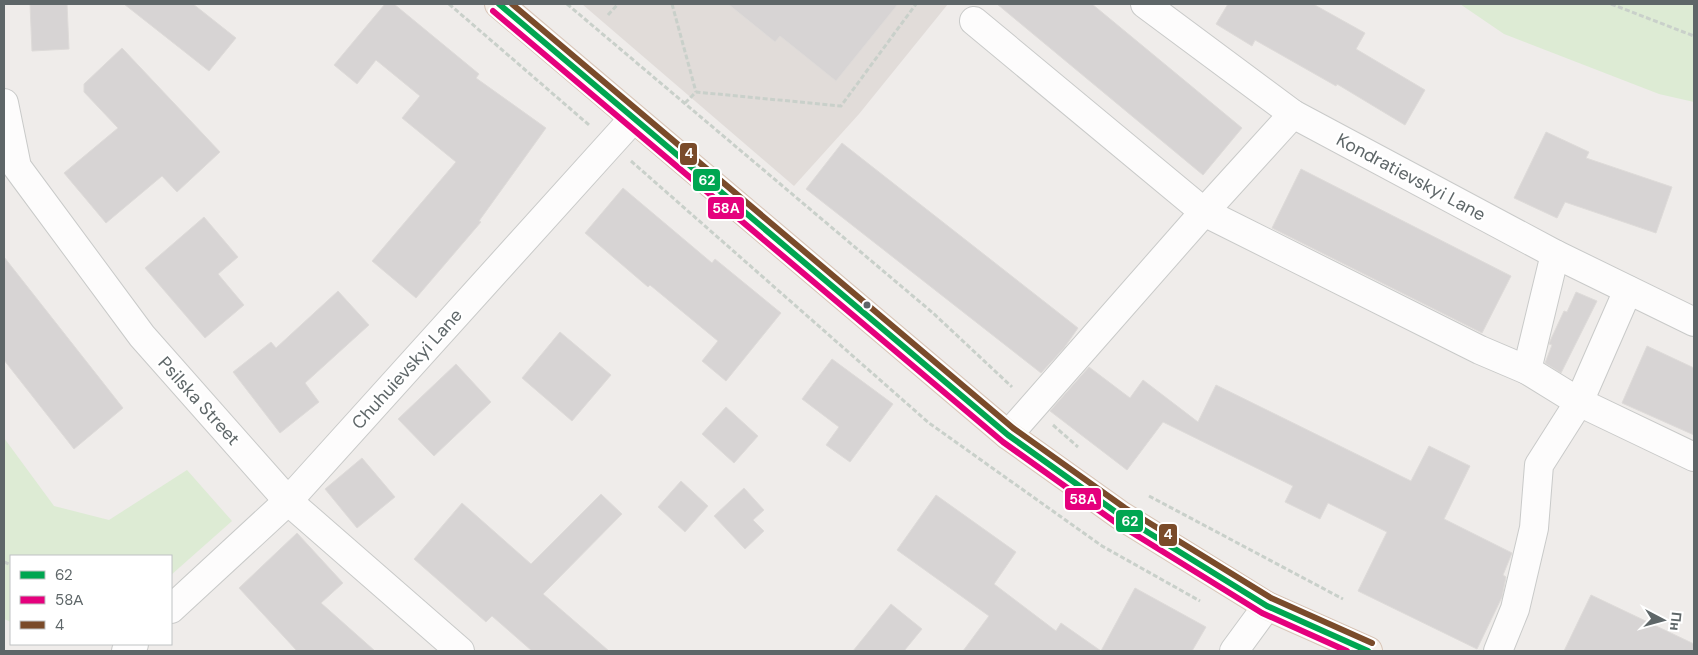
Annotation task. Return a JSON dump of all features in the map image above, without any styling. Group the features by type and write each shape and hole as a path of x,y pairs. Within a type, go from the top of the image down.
{"main road":[{"path":"499,4 1008,435 1120,515 1267,606 1368,651"}],"street":[{"name":"Kondratievskyi Lane","path":"1145,4 1293,114 1555,254 1694,322"},
{"path":"974,22 1204,212 1471,345 1527,370 1579,402 1694,457"},
{"name":"Psilska Street","path":"4,103 17,167 142,336 288,500 460,651"},
{"path":"1008,435 1293,114"},
{"name":"Chuhuievskyi Lane","path":"172,608 288,500 633,119"},
{"path":"1527,370 1555,254"},
{"path":"1498,651 1515,610 1534,528 1539,465 1579,402 1628,290"},
{"path":"1234,651 1267,606"}],"path":[{"path":"567,4 933,314 1082,451"},
{"path":"608,15 618,4"},
{"path":"672,4 696,92"},
{"path":"696,92 841,106 916,4"},
{"path":"1611,4 1694,36"},
{"path":"685,103 696,92"},
{"path":"1145,494 1344,600"}],"shaded area":[{"path":"582,4 948,4 859,114 794,186"}],"green space":[{"path":"1460,4 1694,4 1694,102 1659,94 1504,34"},
{"path":"4,438 54,506 109,520 187,470 232,521 172,574 172,555 10,555 10,622 4,619"}],"building":[{"path":"30,4 67,4 69,49 32,51"},
{"path":"124,4 193,4 236,38 209,71"},
{"path":"385,4 394,4 479,74 476,78 546,128 479,221 481,222 416,298 372,261 456,162 402,118 420,96 376,60 357,84 334,65"},
{"path":"728,4 898,4 836,81 780,36 775,42"},
{"path":"997,4 1092,4 1242,128 1203,175"},
{"path":"1228,4 1313,4 1365,33 1356,49 1425,90 1405,125 1337,84 1336,86 1255,40 1252,46 1216,24"},
{"path":"122,48 220,152 177,192 162,176 106,223 64,173 118,128 84,92 84,84"},
{"path":"1546,132 1589,152 1586,158 1672,187 1656,233 1565,202 1557,218 1514,198"},
{"path":"842,143 1078,328 1064,348 1041,373 806,189"},
{"path":"1301,169 1511,276 1482,333 1272,228"},
{"path":"623,188 712,263 715,259 781,313 726,381 702,361 718,341 650,285 648,287 585,233"},
{"path":"204,217 238,257 218,274 244,305 205,338 145,268"},
{"path":"4,257 123,408 74,449 4,360"},
{"path":"338,291 369,325 305,383 319,402 280,433 233,372 271,342 276,348"},
{"path":"1576,292 1597,301 1561,373 1545,363 1552,345 1549,344 1551,339 1564,311 1567,312"},
{"path":"560,332 611,375 572,421 522,378"},
{"path":"1647,346 1694,368 1694,435 1622,403"},
{"path":"832,359 893,404 850,462 826,445 839,427 802,399"},
{"path":"456,364 491,402 434,456 398,419"},
{"path":"1089,367 1130,398 1143,380 1198,422 1216,385 1411,481 1429,446 1470,466 1444,519 1512,553 1503,575 1506,577 1502,597 1477,649 1358,591 1387,532 1328,503 1320,519 1285,502 1293,486 1163,422 1127,470 1050,411"},
{"path":"726,407 758,436 734,463 702,434"},
{"path":"362,458 395,497 357,528 325,489"},
{"path":"681,481 708,506 685,532 658,507"},
{"path":"744,488 764,510 753,520 764,531 745,549 714,516"},
{"path":"601,494 622,514 543,594 609,651 532,651 492,616 486,622 414,559 462,503 531,564"},
{"path":"936,495 1016,552 994,584 1056,631 1061,623 1101,651 963,651 989,616 897,550"},
{"path":"297,533 343,583 321,603 375,651 297,651 239,588"},
{"path":"1135,588 1206,627 1192,651 1101,651"},
{"path":"1591,595 1694,644 1694,651 1564,651"},
{"path":"891,604 922,629 904,651 853,651"}],"transit line":[{"name":"62","path":"499,4 1008,435 1120,515 1267,606 1368,651"},
{"name":"4","path":"512,4 1013,428 1125,508 1271,598 1372,643"},
{"name":"58А","path":"493,11 1003,442 1115,522 1262,613 1347,651"}]}
